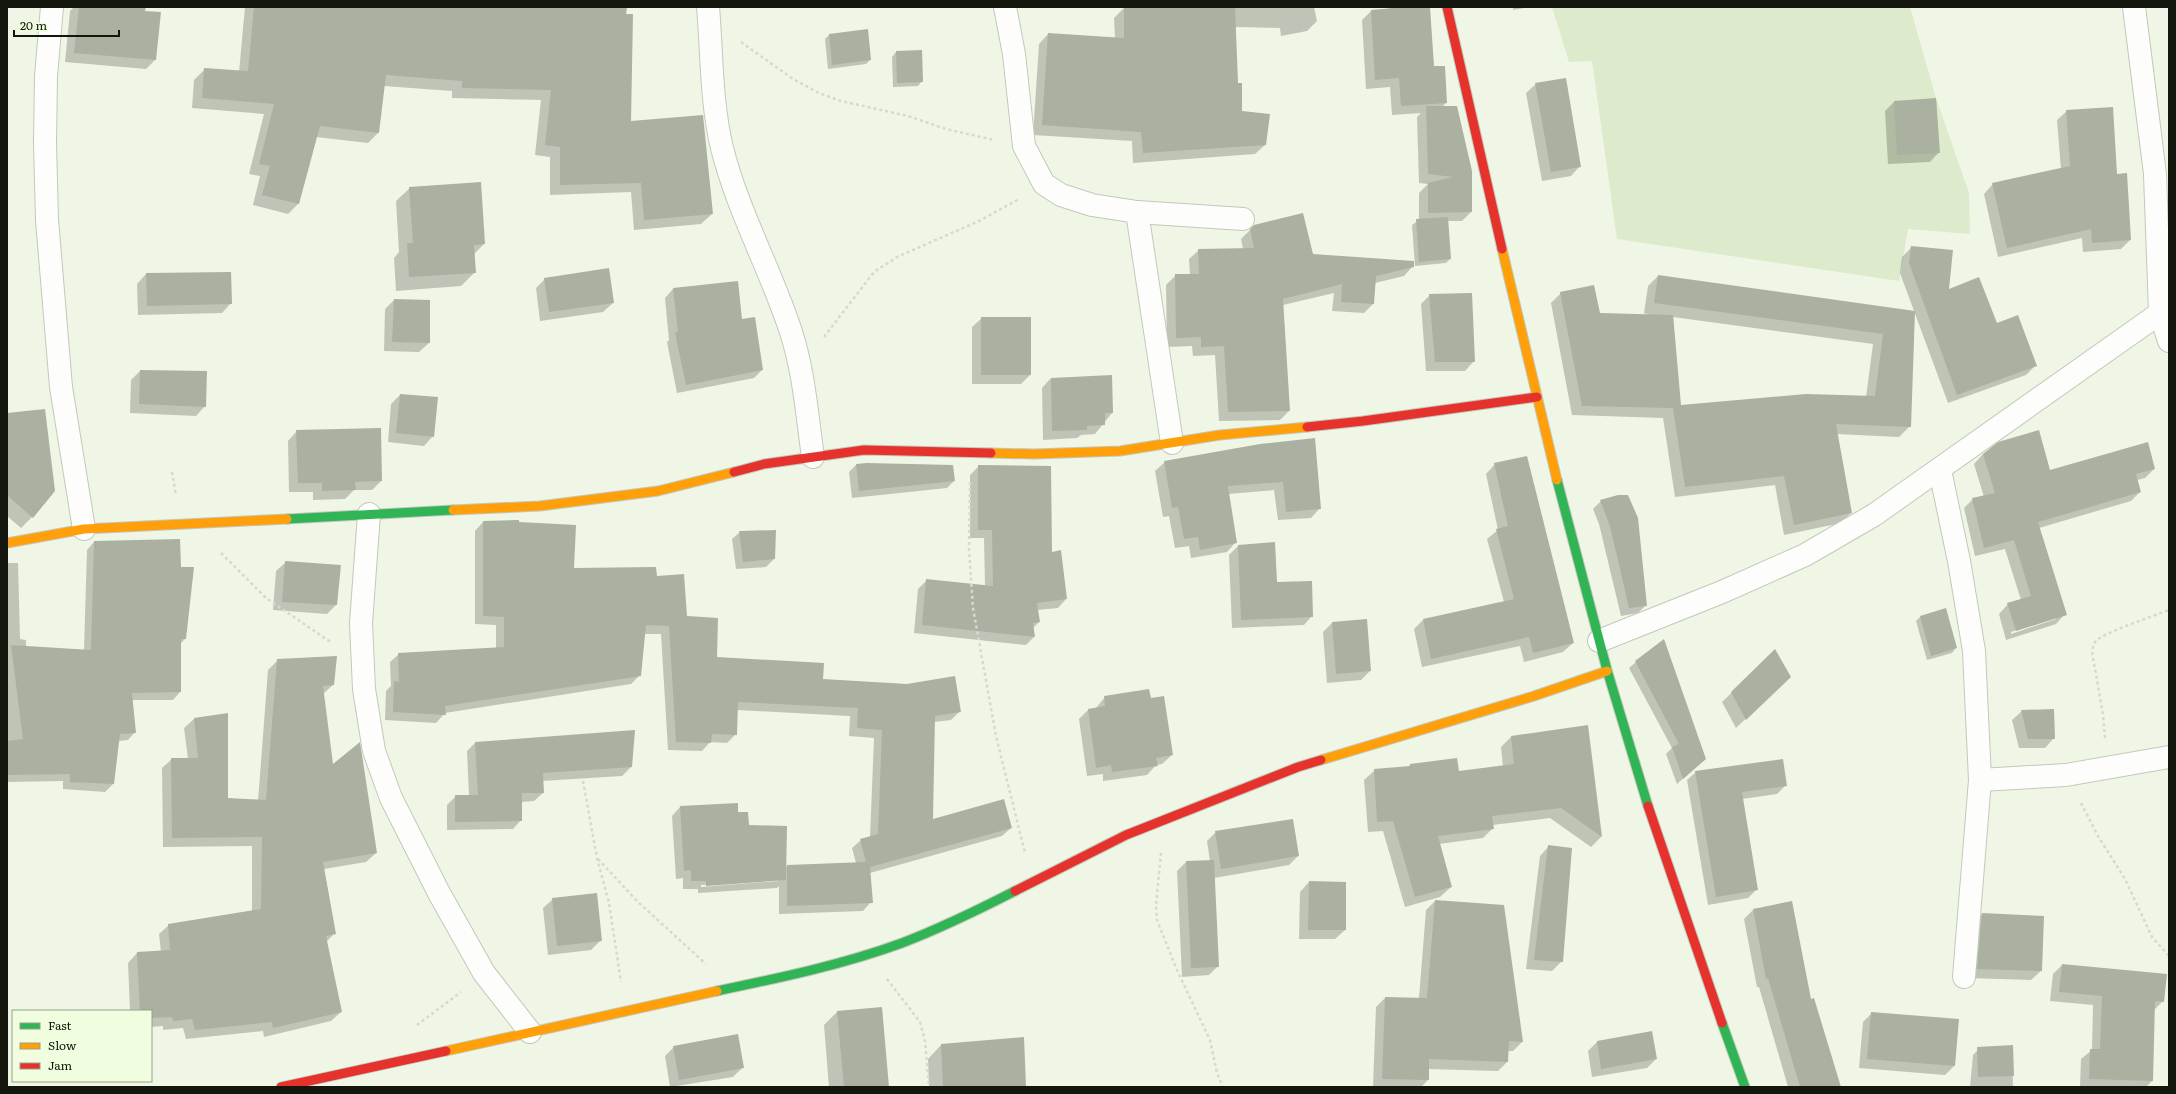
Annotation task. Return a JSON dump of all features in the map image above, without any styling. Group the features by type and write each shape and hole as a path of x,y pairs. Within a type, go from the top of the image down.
{"street":[{"path":"52,7 46,76 45,143 47,220 61,387 84,529"},
{"path":"1005,7 1014,54 1024,146 1044,184 1061,195 1092,205 1137,212 1243,219"},
{"path":"1447,7 1537,397 1607,672 1677,898 1745,1087"},
{"path":"2134,7 2155,174 2165,309 2169,341"},
{"path":"708,14 716,105 722,147 737,199 791,333 800,367 814,457"},
{"path":"1137,212 1172,443"},
{"path":"1599,642 1722,592 1804,555 1874,514 1940,470 2165,309"},
{"path":"7,543 84,529 540,506 658,491 764,464 864,450 1077,454 1120,451 1220,436 1394,417 1537,397"},
{"path":"1940,470 1959,561 1974,651 1980,780 1964,977"},
{"path":"369,514 361,623 364,689 374,751 391,798 412,842 484,973 530,1032"},
{"path":"281,1087 815,970 868,952 901,943 959,919 1033,880 1165,818 1298,768 1534,696 1607,672"},
{"path":"1980,780 2066,775 2108,766 2169,757"}],"path":[{"path":"708,14 793,79 818,93 841,101 908,116 946,129 1024,146"},
{"path":"800,367 874,272 897,257 979,221 1008,206 1044,184"},
{"path":"970,452 969,549 973,608 996,736 1033,880"},
{"path":"191,524 266,598 323,635 336,647"},
{"path":"2108,766 2103,714 2094,661 2093,645 2097,639 2169,610"},
{"path":"2066,775 2098,836 2125,880 2152,937 2160,949 2169,956"},
{"path":"584,781 597,858 609,903 626,1012"},
{"path":"1165,818 1156,906 1157,920 1174,962 1210,1040 1217,1073 1224,1087"},
{"path":"597,858 638,902 733,989"},
{"path":"868,952 920,1022 925,1041 929,1087"},
{"path":"404,1060 402,1044 409,1031 443,1007 484,973"}],"green space":[{"path":"1552,7 1910,7 1936,98 1969,193 1970,234 1908,229 1899,281 1617,239 1592,61 1569,62"}],"building":[{"path":"79,7 146,7 145,11 161,12 156,60 74,53"},
{"path":"254,7 627,7 626,14 633,14 631,121 703,115 713,214 644,220 641,183 560,185 560,147 545,145 551,90 462,88 462,81 386,75 379,133 320,126 299,204 262,195 270,166 259,164 274,104 202,98 204,68 248,71"},
{"path":"1124,7 1235,7 1238,83 1242,83 1242,111 1270,114 1266,145 1143,153 1141,132 1042,125 1048,33 1124,38"},
{"path":"1393,7 1430,7 1434,66 1445,66 1447,103 1401,106 1399,78 1375,80 1371,10 1394,8"},
{"path":"868,29 871,60 832,65 829,34"},
{"path":"922,50 923,82 897,83 896,51"},
{"path":"1566,78 1581,167 1551,172 1535,83"},
{"path":"1936,98 1940,153 1897,155 1894,101"},
{"path":"1426,106 1457,106 1472,171 1472,212 1428,213 1428,183 1453,177 1428,174"},
{"path":"2113,107 2117,174 2127,173 2131,240 2092,243 2091,229 2007,248 1992,183 2070,166 2066,110"},
{"path":"481,182 485,244 474,245 476,273 409,277 407,243 413,243 409,187"},
{"path":"1303,213 1313,254 1414,261 1414,267 1376,276 1374,304 1341,302 1342,284 1283,299 1290,411 1228,412 1224,346 1201,347 1201,337 1176,338 1175,274 1199,274 1198,249 1254,248 1250,229 1254,225"},
{"path":"1448,217 1451,259 1419,262 1416,219"},
{"path":"1911,246 1953,250 1949,289 1979,277 1997,323 2018,315 2037,366 1957,395 1909,263"},
{"path":"609,268 614,303 549,312 544,278"},
{"path":"231,272 232,304 147,306 146,273"},
{"path":"1658,275 1915,311 1911,427 1836,424 1852,513 1794,525 1784,476 1685,487 1673,408 1582,406 1560,292 1594,285 1600,313 1673,315 1681,405 1806,394 1875,396 1883,334 1654,303"},
{"path":"738,281 742,319 755,317 763,370 686,385 675,333 678,332 673,288"},
{"path":"1472,293 1475,362 1435,362 1429,294"},
{"path":"394,299 430,300 430,343 392,342"},
{"path":"981,317 1031,317 1031,375 981,375"},
{"path":"140,370 207,371 206,407 139,404"},
{"path":"1112,375 1113,413 1105,413 1105,425 1087,426 1087,430 1052,431 1051,378"},
{"path":"400,394 438,397 434,437 396,433"},
{"path":"45,409 55,491 33,518 7,495 7,413"},
{"path":"381,428 382,481 355,482 356,490 322,491 322,483 298,483 296,430"},
{"path":"2039,430 2050,470 2148,442 2155,469 2136,474 2141,492 2038,522 2067,615 2016,631 2007,603 2031,596 2014,540 1984,548 1972,498 1995,493 1983,454 1998,442"},
{"path":"1315,438 1321,509 1286,512 1283,482 1228,486 1237,543 1200,550 1198,537 1184,539 1178,507 1172,508 1164,461 1260,444"},
{"path":"1527,456 1574,643 1533,653 1529,637 1431,659 1423,619 1514,599 1496,529 1508,526 1494,463"},
{"path":"856,464 953,465 955,481 859,491"},
{"path":"978,465 1051,466 1052,552 1061,550 1067,599 1037,603 1040,622 1033,623 1035,637 922,625 926,579 993,586 992,530 978,530"},
{"path":"1618,495 1628,495 1638,518 1647,606 1629,608 1610,526 1600,500"},
{"path":"519,520 519,522 576,525 574,568 656,567 657,576 684,574 687,616 718,618 717,657 824,663 823,679 907,684 955,676 961,712 935,716 933,819 1004,799 1012,828 870,867 873,903 787,906 787,865 866,862 860,839 878,834 882,730 857,728 858,708 738,702 737,735 712,734 711,743 676,742 669,626 646,625 641,676 445,706 446,715 393,712 394,681 399,682 398,653 504,647 504,617 483,616 483,521"},
{"path":"776,530 775,559 743,562 739,531"},
{"path":"180,539 181,567 194,567 186,639 181,639 181,692 132,693 136,733 120,734 114,784 70,782 70,774 7,775 7,741 23,739 11,645 91,650 94,541"},
{"path":"1275,542 1277,582 1312,581 1313,617 1241,620 1238,545"},
{"path":"285,561 341,565 337,605 282,602"},
{"path":"1946,608 1957,648 1931,656 1920,616"},
{"path":"1367,619 1371,671 1336,674 1332,622"},
{"path":"1664,639 1706,759 1683,779 1672,747 1679,744 1635,661"},
{"path":"1775,649 1791,677 1746,720 1731,692"},
{"path":"337,656 334,685 323,686 333,764 360,742 377,853 323,862 336,934 326,936 342,1012 273,1028 272,1022 195,1030 192,1019 173,1021 172,1017 152,1018 152,1010 140,1010 137,952 170,950 168,924 261,909 262,837 172,838 171,758 198,758 194,718 228,713 228,798 266,800 277,659"},
{"path":"1149,689 1151,698 1164,696 1173,755 1156,758 1158,766 1112,772 1111,765 1096,768 1088,709 1105,706 1104,696"},
{"path":"2054,709 2055,739 2028,739 2021,710"},
{"path":"1588,725 1602,837 1561,808 1492,816 1494,829 1438,836 1452,887 1415,897 1393,821 1377,822 1374,769 1410,766 1410,764 1457,758 1459,771 1514,764 1511,736"},
{"path":"635,730 632,767 543,773 544,793 522,793 522,821 455,822 455,795 478,795 475,742"},
{"path":"1783,759 1787,786 1742,792 1758,890 1716,897 1695,771"},
{"path":"738,803 738,812 748,812 749,825 787,826 786,880 706,886 706,881 691,881 691,870 684,871 680,806"},
{"path":"1293,819 1299,856 1221,869 1215,831"},
{"path":"1548,845 1572,848 1563,962 1534,960"},
{"path":"1214,860 1219,967 1191,968 1186,861"},
{"path":"1309,881 1346,882 1346,930 1308,930"},
{"path":"597,893 602,941 557,946 552,898"},
{"path":"1435,900 1504,905 1523,1042 1509,1041 1508,1062 1429,1059 1429,1080 1382,1079 1385,997 1427,998"},
{"path":"1792,901 1811,999 1814,998 1841,1087 1800,1087 1768,978 1766,979 1753,909"},
{"path":"1982,913 2044,916 2042,971 1977,969"},
{"path":"2062,964 2167,974 2164,1002 2155,1001 2153,1081 2089,1079 2090,1049 2100,1049 2102,996 2059,992"},
{"path":"882,1007 889,1087 844,1087 837,1011"},
{"path":"1871,1012 1959,1019 1955,1066 1867,1059"},
{"path":"1652,1031 1657,1059 1601,1069 1597,1041"},
{"path":"738,1034 744,1068 679,1080 673,1046"},
{"path":"1024,1037 1026,1087 943,1087 941,1044"},
{"path":"2013,1045 2014,1076 1978,1077 1977,1047"}],"traffic: fast":[{"path":"1557,480 1607,670 1648,806"},
{"path":"287,519 453,510"},
{"path":"717,991 810,970 879,951 945,925 1015,891"},
{"path":"1722,1023 1745,1087"}],"traffic: slow":[{"path":"1502,249 1557,480"},
{"path":"991,453 1034,454 1120,451 1220,435 1307,427"},
{"path":"453,510 540,506 658,491 734,472"},
{"path":"7,543 84,529 287,519"},
{"path":"1321,760 1534,696 1607,671"},
{"path":"446,1051 717,991"}],"traffic: jam":[{"path":"1447,7 1502,249"},
{"path":"1307,427 1363,421 1537,397"},
{"path":"734,472 764,464 864,450 991,453"},
{"path":"1015,891 1126,835 1298,767 1321,760"},
{"path":"1648,806 1722,1023"},
{"path":"281,1087 446,1051"}]}
